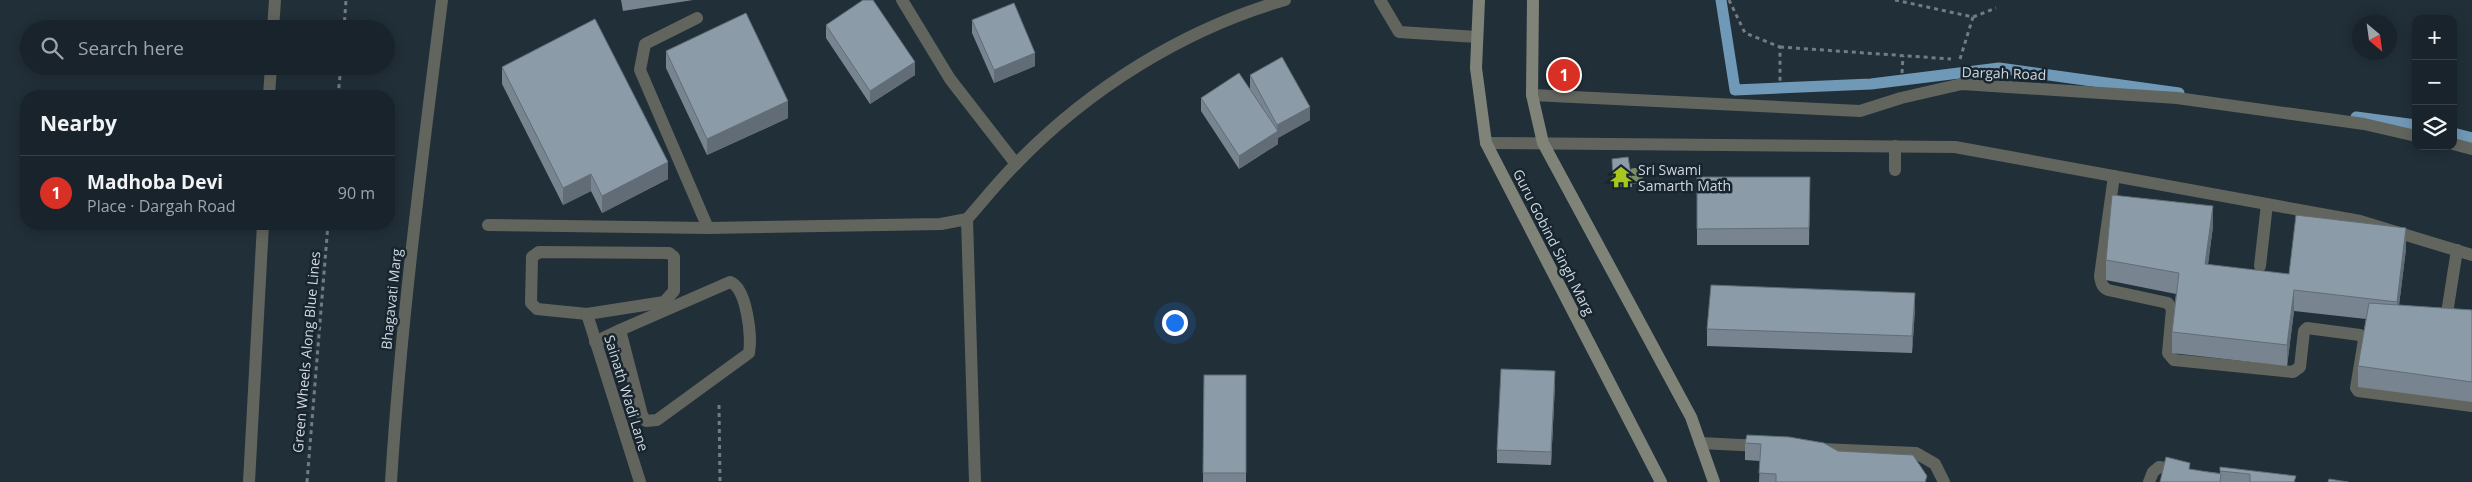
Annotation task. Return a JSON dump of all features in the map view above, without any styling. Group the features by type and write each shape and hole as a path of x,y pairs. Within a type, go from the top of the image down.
{"street":[{"path":"274,20 275,0"},
{"name":"Bhagavati Marg","path":"391,482 401,338 442,0"},
{"path":"902,0 950,79 1016,164"},
{"path":"488,225 708,228 941,224 967,219 1016,164 1070,114 1116,80 1187,39 1228,19 1245,11 1285,0"},
{"path":"1380,0 1399,32 1477,37"},
{"name":"Guru Gobind Singh Marg","path":"1479,0 1476,68 1486,143 1661,482"},
{"path":"1533,0 1532,95 1544,143 1691,417 1714,482"},
{"path":"697,18 645,44 640,70 708,228"},
{"path":"269,90 270,75"},
{"name":"Dargah Road","path":"1532,95 1860,111 1901,98 1962,84 2177,98 2364,124 2412,135"},
{"path":"1486,143 1955,147 2360,221 2472,254"},
{"path":"2457,145 2472,149"},
{"path":"1894,170 1895,146"},
{"path":"2114,176 2100,276 2101,282 2104,288 2108,290 2170,305 2172,309 2168,353 2174,360 2293,372 2300,367 2304,331 2307,328 2360,335 2364,340 2356,388 2358,391 2472,406"},
{"path":"2260,266 2267,204"},
{"path":"967,219 975,482"},
{"path":"249,482 262,230"},
{"path":"2447,313 2457,250"},
{"path":"548,252 669,253 673,255 674,291 664,302 587,314 533,307 531,303 533,254 548,252"},
{"path":"595,342 620,330 730,282 736,284 743,296 751,343 749,353 657,420 646,421 642,415 620,330"},
{"name":"Sainath Wadi Lane","path":"587,314 640,482"},
{"path":"1700,443 1770,446"},
{"path":"1809,448 1916,453 1935,464 1944,482"},
{"path":"2150,482 2153,472 2159,467 2188,471"}],"path":[{"path":"345,20 346,0"},
{"path":"1729,0 1745,34 1780,47 1960,59 1973,17"},
{"path":"1895,0 1973,17 1996,8"},
{"path":"1780,47 1781,107"},
{"path":"339,90 340,75"},
{"name":"Green Wheels Along Blue Lines","path":"307,482 328,230"},
{"path":"719,402 720,482"}],"building":[{"path":"863,0 873,0 915,62 870,91 826,25"},
{"path":"1014,3 1035,53 994,70 972,20"},
{"path":"746,13 788,101 707,139 666,51"},
{"path":"595,19 668,162 602,196 591,174 563,188 502,67"},
{"path":"1282,57 1310,107 1277,125 1250,75"},
{"path":"1239,73 1278,131 1239,156 1201,98"},
{"name":"Sri Swami Samarth Math","path":"1628,157 1632,180 1613,180 1612,159"},
{"path":"1697,177 1810,177 1809,228 1697,229"},
{"path":"2112,195 2213,206 2205,264 2289,274 2296,215 2406,228 2397,302 2294,290 2287,345 2172,332 2179,273 2106,260"},
{"path":"1711,285 1915,293 1912,336 1707,329"},
{"path":"2369,303 2472,310 2472,382 2358,366"},
{"path":"1501,369 1555,371 1551,452 1497,450"},
{"path":"1204,375 1246,375 1246,473 1203,473"},
{"path":"1747,435 1789,437 1824,443 1838,451 1913,455 1927,476 1925,482 1776,482 1776,474 1759,473 1761,444 1745,443"},
{"path":"2166,457 2190,463 2189,469 2221,474 2220,482 2160,482"},
{"path":"2220,467 2296,476 2294,482 2250,482 2250,474 2220,471"},
{"path":"2329,479 2348,482 2328,482"}],"waterway":[{"path":"1721,0 1735,90 1871,84 1999,68 2179,93"},
{"path":"2356,117 2412,124"},
{"path":"2457,134 2472,138"}],"place":[{"name":"Madhoba Devi","path":"1564,75"},
{"name":"Sri Swami Samarth Math","path":"1621,177"}]}
